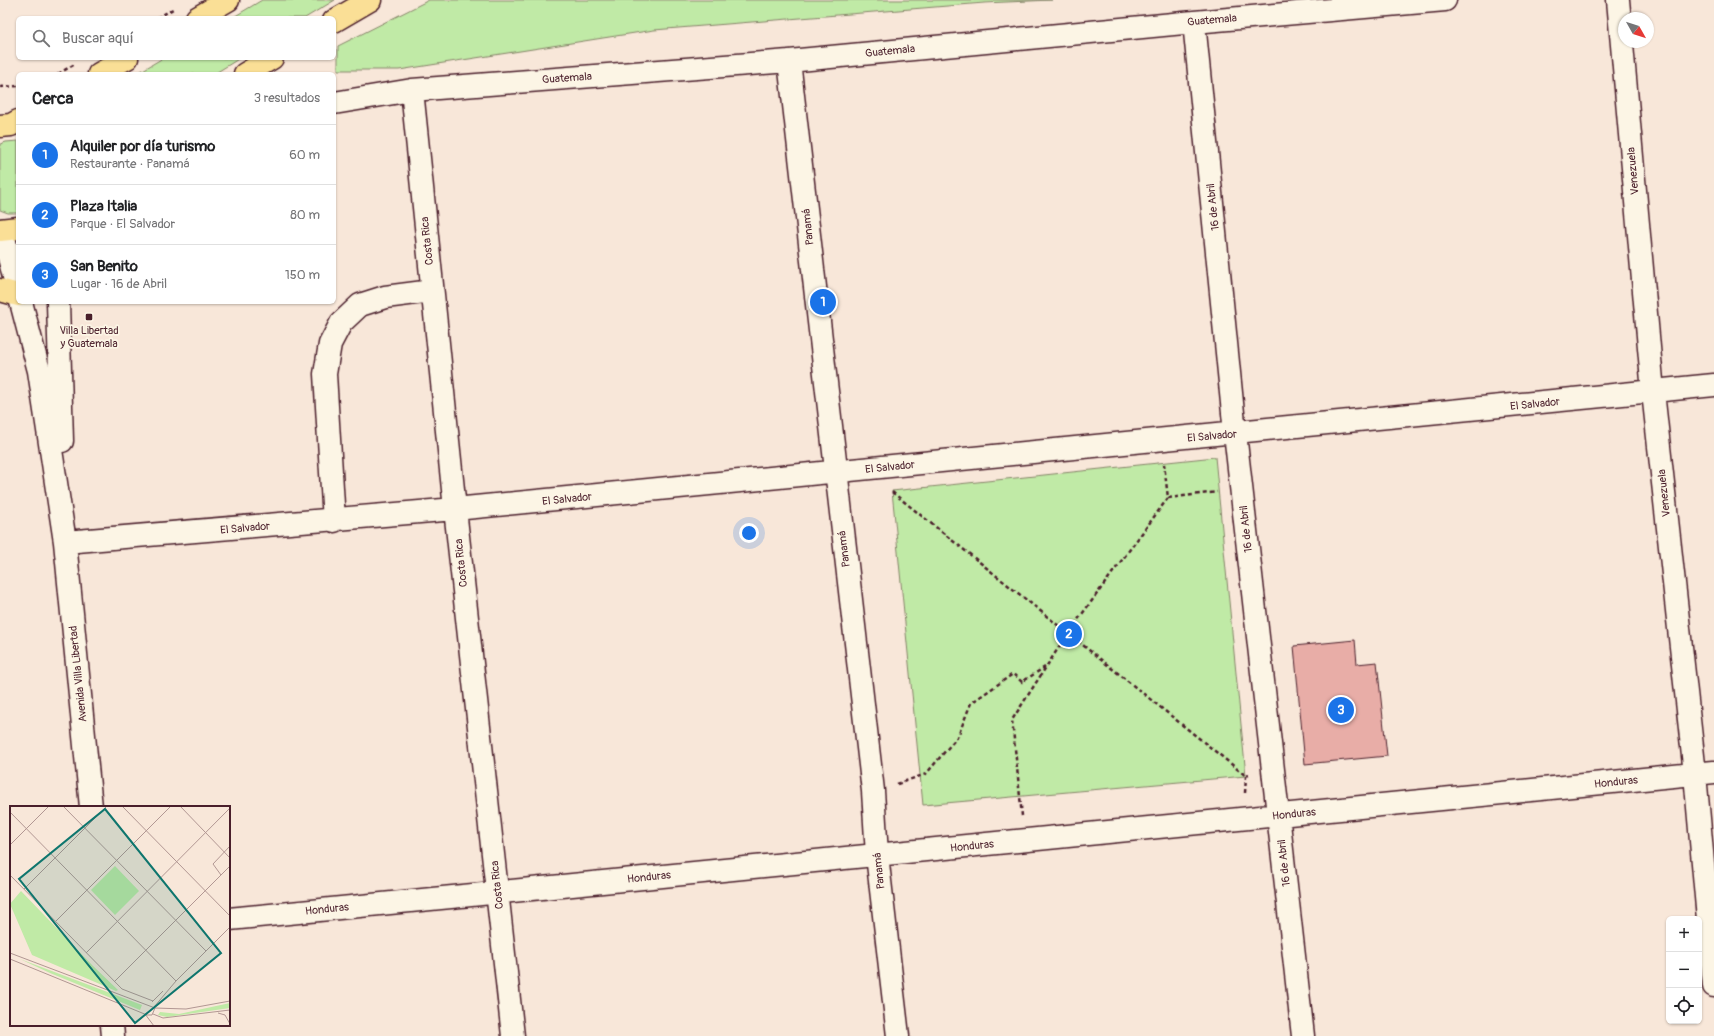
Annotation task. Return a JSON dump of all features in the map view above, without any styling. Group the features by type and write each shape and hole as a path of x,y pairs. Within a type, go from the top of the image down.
{"main road":[{"path":"200,16 228,0"},
{"path":"336,20 370,0"},
{"path":"102,72 124,60"},
{"path":"248,72 269,60"},
{"path":"0,290 16,294"}],"street":[{"name":"Guatemala","path":"336,103 412,90 789,61 1194,22 1445,0"},
{"name":"Venezuela","path":"1618,0 1653,392 1704,773 1714,986"},
{"name":"16 de Abril","path":"1194,22 1235,434 1303,1036"},
{"name":"Panamá","path":"789,61 873,791 878,855 898,1036"},
{"name":"Costa Rica","path":"412,90 455,509 513,1036"},
{"path":"7,230 16,281"},
{"path":"334,521 325,374 330,344 341,323 360,305 385,297 432,291"},
{"name":"Avenida Villa Libertad","path":"22,304 39,371 65,542 91,806"},
{"name":"Avenida Villa Libertad","path":"58,304 65,542"},
{"name":"El Salvador","path":"65,542 334,521 1714,386"},
{"name":"Honduras","path":"230,919 1704,773"},
{"path":"112,1026 113,1036"}],"path":[{"path":"61,72 80,61"},
{"path":"0,88 16,86"},
{"path":"1025,841 1012,720 1068,633 1168,498 1161,441"},
{"path":"1168,498 1242,490"},
{"path":"892,491 1246,776"},
{"path":"873,791 926,774 958,736 971,703 1013,674 1022,682 1047,665"}],"green space":[{"path":"262,0 335,0 308,16 235,16"},
{"path":"429,0 1052,0 984,3 654,30 399,70 338,70 338,46"},
{"path":"160,60 237,60 217,72 139,72"},
{"path":"16,141 16,213 8,213 0,210 0,144"},
{"path":"1215,457 1246,776 923,805 892,491"}],"building":[{"path":"1355,640 1357,664 1377,662 1387,756 1305,764 1294,646"}],"place":[{"name":"Alquiler por día turismo","path":"823,302"},
{"name":"Villa Libertad y Guatemala","path":"89,317"},
{"name":"Plaza Italia","path":"1069,634"},
{"name":"San Benito","path":"1341,710"}]}
